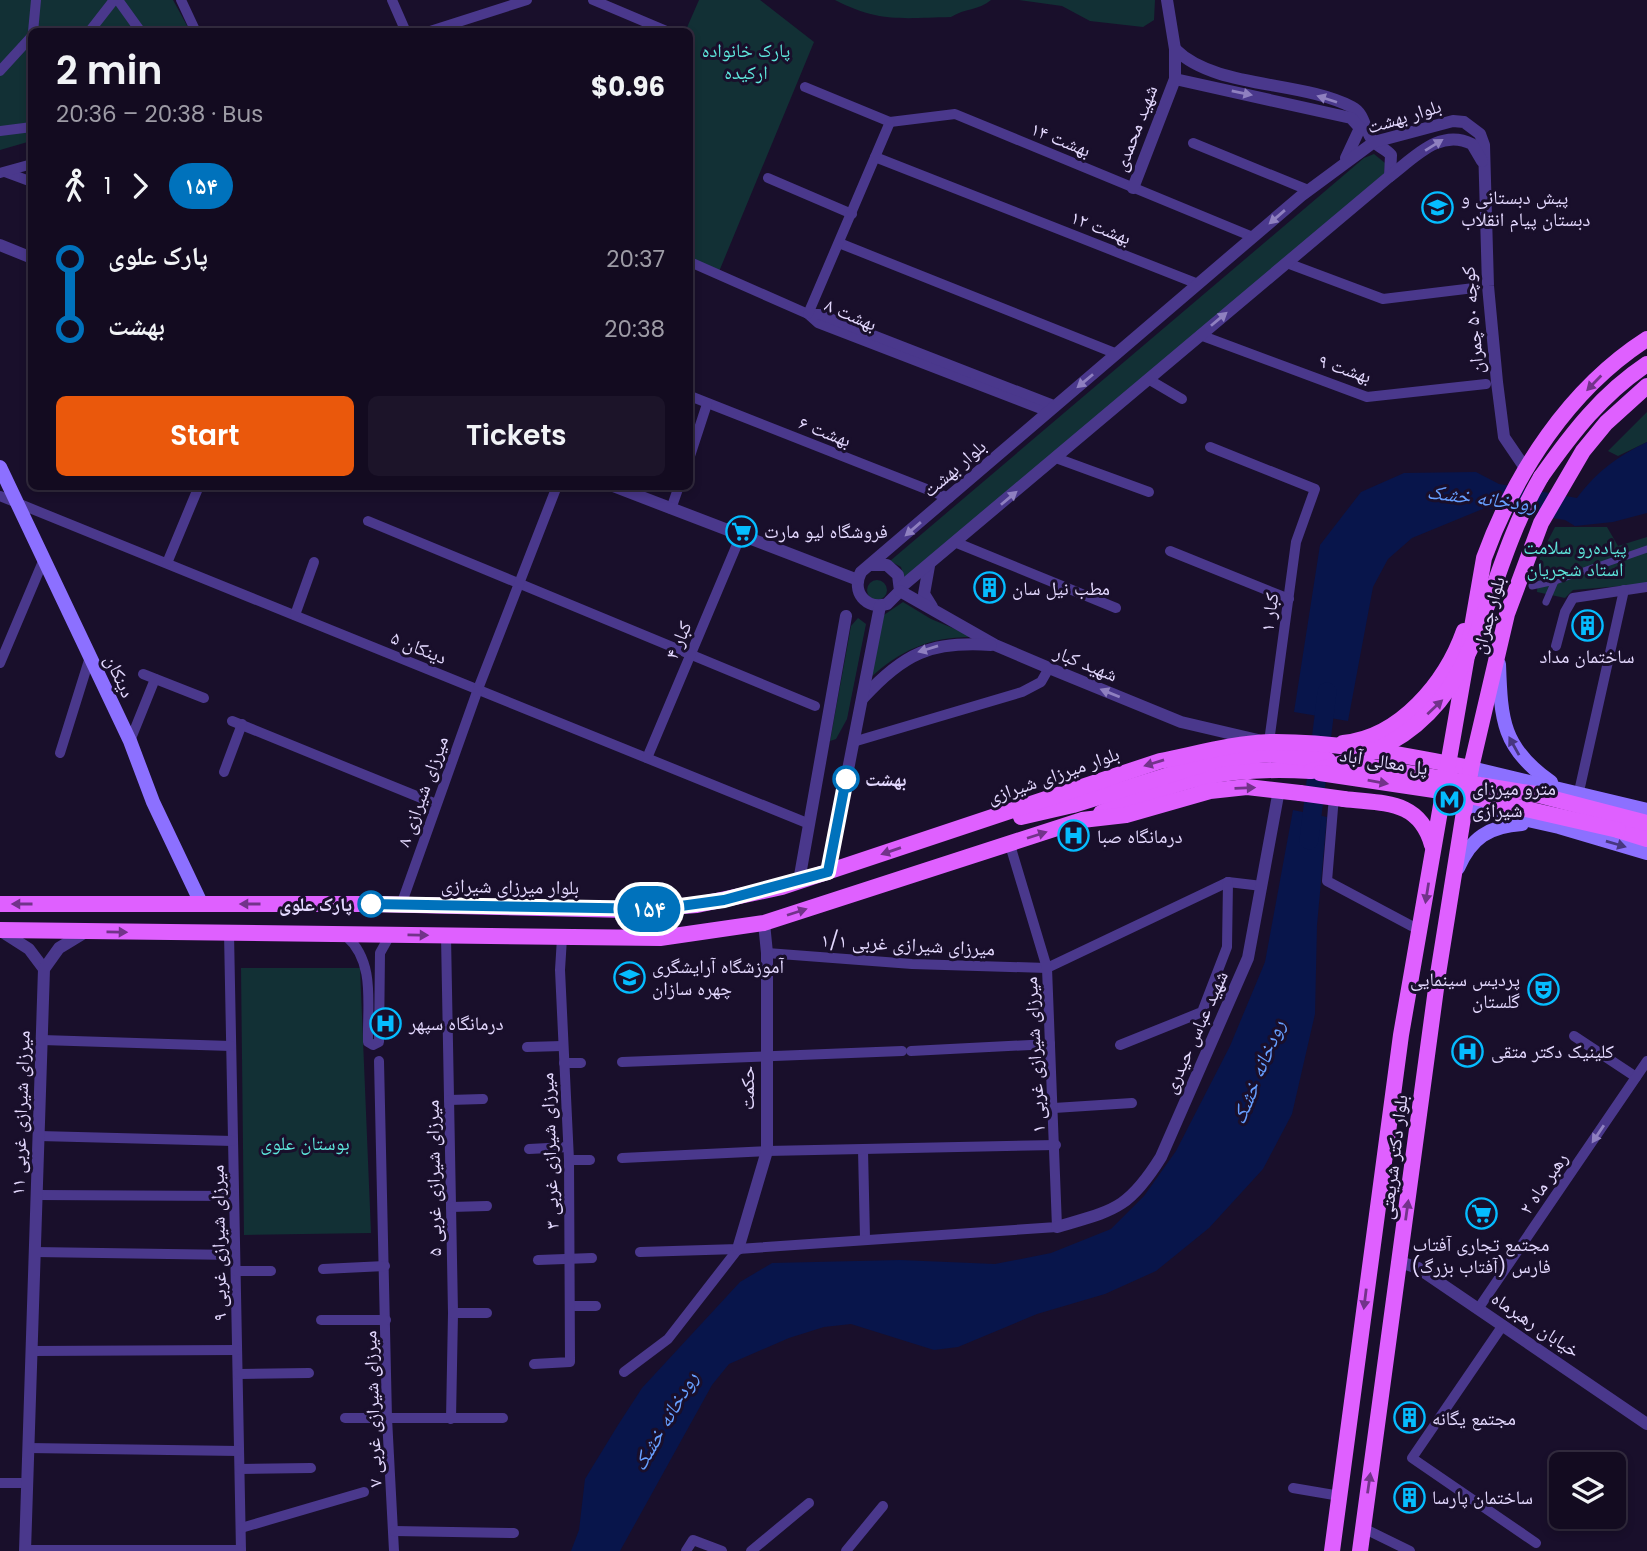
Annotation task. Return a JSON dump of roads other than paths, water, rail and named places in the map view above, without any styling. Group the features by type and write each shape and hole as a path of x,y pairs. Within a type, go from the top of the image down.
{"main road":[{"name":"بلوار چمران","path":"1440,801 1475,599 1484,558 1499,516 1521,475 1566,412 1600,376 1647,340"},
{"name":"پل معالی آباد","path":"1311,771 1332,767 1381,747 1416,723 1443,699 1465,664 1514,531 1541,477 1587,416 1614,388 1647,364"},
{"name":"بلوار چمران","path":"1471,768 1511,597 1541,523 1583,451 1606,422 1647,386"},
{"name":"دینکان","path":"0,467 130,741 153,802 201,903"},
{"name":"بلوار چمران","path":"1336,749 1378,734 1426,696 1440,679 1460,640 1475,599"},
{"path":"1499,657 1502,718 1509,738 1528,766 1563,791"},
{"path":"1460,695 1468,703 1487,698"},
{"name":"بلوار میرزای شیرازی","path":"0,904 201,903 659,909 724,900 799,881 1160,761 1269,742 1299,743 1336,749"},
{"name":"پل معالی آباد","path":"1336,749 1535,794 1647,823"},
{"path":"929,838 1073,805 1220,759 1336,749 1403,756 1471,768 1578,796 1647,810"},
{"path":"1394,806 1404,794 1408,782 1403,756"},
{"name":"بلوار دکتر شریعتی","path":"1360,1551 1429,1040 1471,768"},
{"path":"0,930 562,939 660,938 764,923 1010,845 1185,780 1234,770 1311,771"},
{"name":"پل معالی آباد","path":"1311,771 1461,794 1647,839"},
{"path":"1496,813 1490,797 1494,782 1563,791"},
{"path":"1082,820 1125,815 1210,791 1247,787 1394,806 1419,817 1432,846"},
{"path":"1440,801 1647,852"},
{"name":"بلوار دکتر شریعتی","path":"1332,1551 1401,1035 1421,931 1440,801"},
{"path":"1455,874 1465,852 1482,834 1498,826 1537,823"},
{"path":"1401,1035 1404,1041 1414,1048 1429,1040"},
{"path":"1397,1064 1413,1057 1425,1070"}],"street":[{"path":"33,28 36,0"},
{"path":"92,28 116,0 138,28"},
{"path":"181,0 194,28"},
{"path":"392,0 404,28"},
{"path":"440,28 527,0"},
{"path":"593,0 660,28"},
{"name":"شهید محمدی","path":"1133,188 1175,79 1175,50 1167,0"},
{"path":"0,71 28,39"},
{"path":"1175,50 1185,60 1203,68 1308,92 1354,107 1363,118 1374,142 1391,155 1390,176"},
{"path":"1175,79 1351,118 1360,128 1345,162"},
{"path":"805,87 890,122 808,314"},
{"name":"۱۴ بهشت","path":"890,122 955,114 1253,237"},
{"name":"بلوار بهشت","path":"870,565 1308,190 1374,142 1453,121 1464,122 1480,134 1484,145 1482,161"},
{"path":"0,131 28,128"},
{"name":"بلوار بهشت","path":"900,590 1390,176 1440,139 1451,138 1472,144 1482,161"},
{"path":"1193,142 1308,190"},
{"name":"۱۲ بهشت","path":"876,157 1198,284"},
{"name":"کوچه ۵۰ چمران","path":"1482,161 1488,286 1502,423 1504,437 1521,475"},
{"path":"3,173 28,165"},
{"path":"3,173 28,181"},
{"path":"768,178 852,214"},
{"path":"839,243 1116,354"},
{"path":"0,245 28,256"},
{"name":"۸ بهشت","path":"693,263 808,314 819,314 1052,409"},
{"path":"1287,263 1383,299 1474,288"},
{"name":"۹ بهشت","path":"1200,335 1367,397 1486,384"},
{"path":"1148,379 1182,399"},
{"name":"۶ بهشت","path":"693,397 948,498"},
{"path":"693,447 707,404"},
{"name":"۱ کبار","path":"1210,447 1315,489 1296,542 1269,742"},
{"path":"1056,458 1149,492"},
{"path":"167,564 197,490"},
{"name":"۸ میرزای شیرازی","path":"401,905 478,689 555,490"},
{"path":"623,490 858,579"},
{"path":"671,509 678,490"},
{"name":"۵ دینکان","path":"0,496 807,823"},
{"path":"368,521 815,706"},
{"name":"۴ کبار","path":"648,758 741,535"},
{"path":"957,543 1116,608"},
{"path":"1532,586 1647,550"},
{"path":"1170,551 1289,599"},
{"path":"0,663 44,559"},
{"path":"295,615 314,562"},
{"path":"880,563 893,569 900,590 893,601 880,606 862,598 858,579 861,572 870,565 880,563"},
{"path":"929,566 924,594 934,610"},
{"path":"1546,602 1555,581"},
{"path":"1556,646 1565,612 1573,598 1647,587"},
{"name":"شهید کبار","path":"900,590 995,645 1048,668 1181,722 1269,742"},
{"path":"1578,796 1624,590"},
{"path":"828,872 880,606"},
{"path":"799,881 807,823 846,616"},
{"path":"862,700 883,676 915,654 960,643 995,645"},
{"path":"60,753 90,657"},
{"path":"853,742 1021,692 1041,682 1048,668"},
{"path":"143,674 204,698"},
{"path":"130,741 155,679"},
{"path":"224,772 237,722 436,804"},
{"name":"شهید عباس حیدری","path":"1057,1227 1116,1210 1129,1200 1155,1166 1248,958 1279,790"},
{"path":"1339,797 1327,881 1421,931"},
{"name":"۱ میرزای شیرازی غربی","path":"1010,845 1047,968 1056,1146 1057,1227"},
{"path":"1120,1045 1202,1012 1227,947 1228,882"},
{"path":"1047,968 1228,882 1262,886"},
{"name":"حکمت","path":"738,1249 767,1151 767,953 764,923"},
{"path":"0,930 29,949 44,969 59,948 87,932"},
{"name":"میرزای شیرازی غربی ۹","path":"229,933 241,1550"},
{"path":"346,936 355,944 366,962 368,1042 373,1045 379,1042 380,953 390,935"},
{"name":"۵ میرزای شیرازی غربی","path":"446,936 453,1314 451,1419"},
{"name":"۳ میرزای شیرازی غربی","path":"534,1364 570,1362 569,1160 562,1046 562,939"},
{"name":"۱/۱ میرزای شیرازی غربی","path":"767,953 912,964 1047,968"},
{"name":"میرزای شیرازی غربی ۱۱","path":"25,1550 44,969"},
{"path":"1574,1036 1636,1077"},
{"path":"42,1040 231,1046"},
{"path":"622,1062 1051,1044"},
{"path":"527,1047 562,1046"},
{"name":"۷ میرزای شیرازی غربی","path":"379,1061 387,1418 394,1551"},
{"name":"۲ رهبر ماه","path":"1478,1309 1647,1061"},
{"path":"564,1063 581,1063"},
{"path":"449,1100 483,1099"},
{"path":"1054,1108 1132,1103"},
{"path":"39,1136 233,1141"},
{"path":"622,1158 767,1151 1056,1146"},
{"path":"529,1149 568,1147"},
{"path":"863,1150 864,1238"},
{"path":"569,1160 590,1160"},
{"path":"37,1195 234,1196"},
{"path":"451,1206 487,1206"},
{"path":"640,1252 738,1249 864,1238 1057,1227"},
{"path":"624,1372 668,1339 738,1249"},
{"path":"35,1252 235,1255"},
{"path":"538,1260 592,1258"},
{"name":"خیابان رهبرماه","path":"1400,1262 1418,1268 1646,1421"},
{"path":"323,1269 385,1266"},
{"path":"236,1272 271,1271"},
{"path":"569,1306 596,1306"},
{"path":"453,1314 487,1313"},
{"path":"321,1320 386,1320"},
{"path":"1503,1325 1412,1458 1536,1543"},
{"path":"32,1351 237,1350"},
{"path":"238,1374 309,1373"},
{"path":"345,1418 503,1418"},
{"path":"28,1448 239,1451"},
{"path":"240,1469 311,1468"},
{"path":"0,1483 27,1483"},
{"path":"1293,1488 1340,1496"},
{"path":"241,1528 364,1492"},
{"path":"751,1551 809,1503"},
{"path":"846,1551 883,1506"},
{"path":"1363,1528 1410,1551"},
{"path":"394,1531 514,1533"},
{"path":"686,1551 693,1540 722,1551"},
{"path":"25,1550 241,1550"}],"water":[{"path":"1647,442 1647,513 1613,522 1575,526 1565,520 1485,508 1412,538 1388,559 1373,587 1348,721 1294,712 1320,545 1361,492 1404,473 1476,472 1499,484 1577,498 1608,466"},
{"path":"1293,810 1327,817 1317,925 1315,1014 1292,1114 1263,1169 1209,1228 1156,1271 1105,1294 1037,1314 958,1347 934,1350 851,1324 824,1327 789,1338 729,1364 712,1385 620,1551 571,1551 579,1530 585,1479 618,1425 642,1388 740,1282 772,1263 900,1260 995,1264 1051,1253 1111,1229 1144,1196 1176,1151 1230,1046 1265,962"}],"waterway":[{"name":"رودخانه خشک","path":"1309,840 1327,692"}],"place":[{"name":"پیش دبستانی و دبستان پیام انقلاب","path":"1438,208"},
{"name":"فروشگاه لیو مارت","path":"741,531"},
{"name":"مطب نیل سان","path":"989,588"},
{"name":"ساختمان مداد","path":"1587,625"},
{"name":"بهشت","path":"846,779"},
{"name":"مترو میرزای شیرازی","path":"1449,799"},
{"name":"درمانگاه صبا","path":"1074,836"},
{"name":"پارک علوی","path":"371,904"},
{"name":"آموزشگاه آرایشگری چهره سازان","path":"629,977"},
{"name":"پردیس سینمایی گلستان","path":"1543,990"},
{"name":"درمانگاه سپهر","path":"386,1023"},
{"name":"کلینیک دکتر متقی","path":"1468,1051"},
{"name":"مجتمع تجاری آفتاب فارس (آفتاب بزرگ)","path":"1481,1213"},
{"name":"مجتمع یگانه","path":"1409,1418"},
{"name":"ساختمان پارسا","path":"1409,1497"}],"park label":[{"name":"پارک خانواده ارکیده","path":"746,61"},
{"name":"پیاده‌رو سلامت استاد شجریان","path":"1575,558"},
{"name":"بوستان علوی","path":"305,1143"}]}
